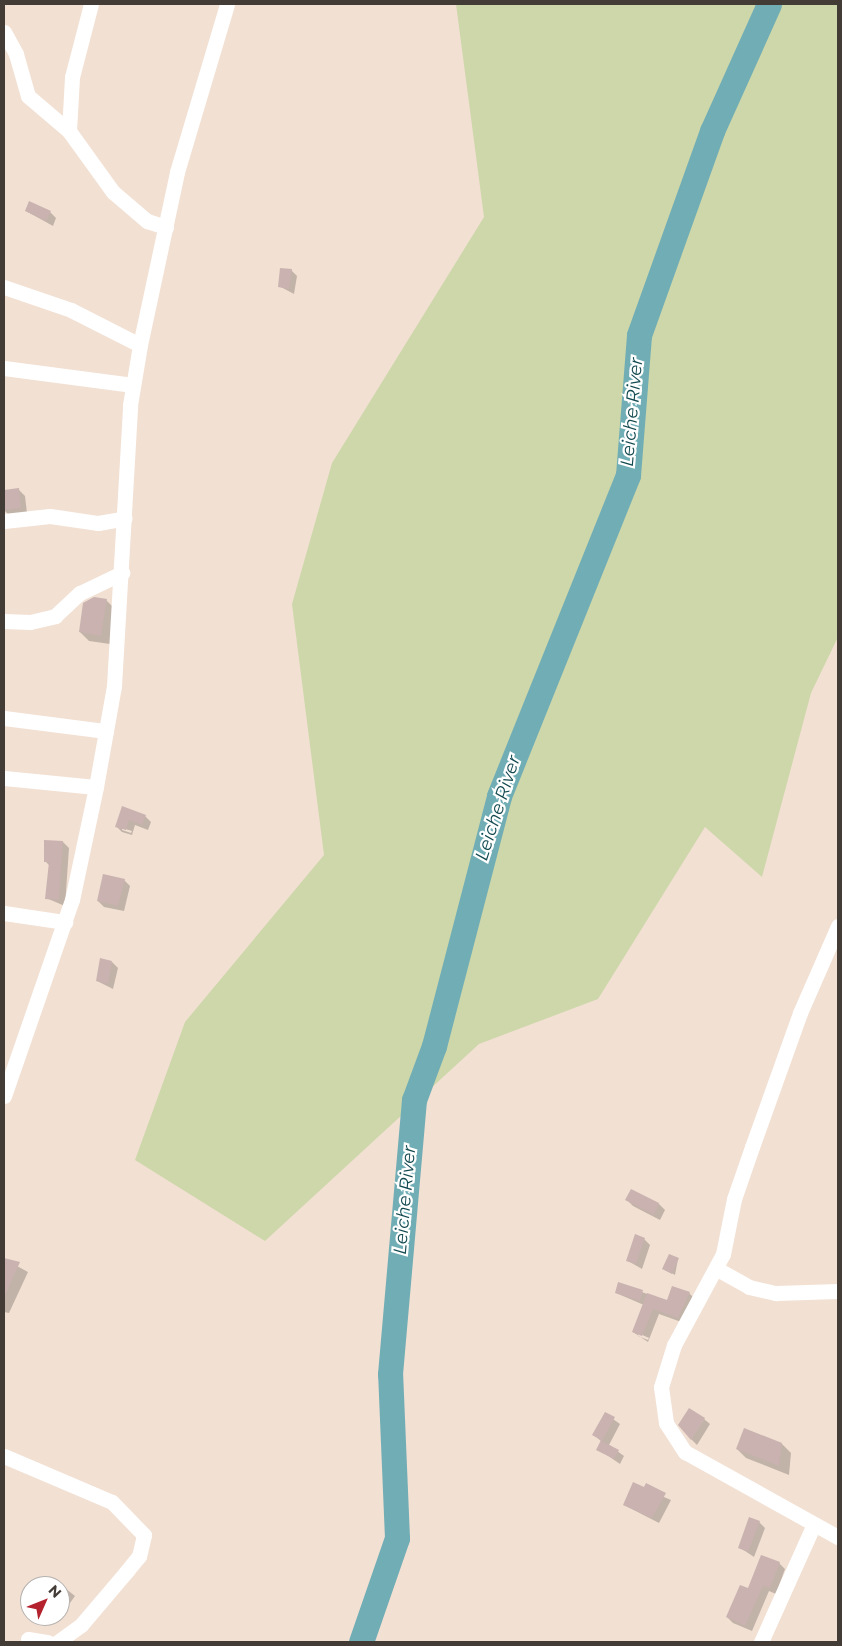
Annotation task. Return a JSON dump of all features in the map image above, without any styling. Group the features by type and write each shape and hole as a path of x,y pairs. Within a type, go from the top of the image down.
{"street":[{"path":"69,130 72,77 91,4"},
{"path":"5,1091 66,922 96,787 106,731 122,573 133,385 177,172 227,4"},
{"path":"4,32 16,54 28,96 69,130 113,192 147,221 166,227"},
{"path":"4,287 71,310 140,345"},
{"path":"4,368 133,385"},
{"path":"4,521 50,516 98,523 125,518"},
{"path":"4,621 30,622 55,616 80,593 122,573"},
{"path":"4,718 106,731"},
{"path":"4,778 96,787"},
{"path":"4,913 66,922"},
{"path":"838,926 800,1013 752,1147 717,1269 666,1364 661,1387 666,1423 684,1452 838,1537"},
{"path":"717,1269 750,1287 776,1293 838,1291"},
{"path":"4,1456 112,1502 144,1535 138,1556 126,1572 81,1625 58,1642"},
{"path":"761,1642 814,1524"},
{"path":"28,1639 48,1642"}],"green space":[{"path":"456,4 838,4 838,637 811,693 762,877 705,827 598,999 479,1044 265,1241 135,1160 185,1022 324,855 292,604 332,463 484,217"}],"building":[{"path":"29,201 51,211 46,221 25,211"},
{"path":"280,268 292,269 289,289 278,287"},
{"path":"19,488 21,508 4,510 4,490"},
{"path":"94,597 107,599 101,636 79,632 83,603"},
{"path":"122,806 146,815 142,825 129,820 126,830 115,827"},
{"path":"44,840 63,841 59,900 45,899 49,862 44,862"},
{"path":"103,874 125,879 118,906 97,901"},
{"path":"100,958 112,961 108,984 96,981"},
{"path":"631,1189 659,1203 654,1215 625,1200"},
{"path":"635,1234 645,1238 636,1264 626,1261"},
{"path":"669,1254 679,1258 672,1274 662,1269"},
{"path":"4,1258 20,1262 4,1298"},
{"path":"618,1282 643,1290 640,1301 615,1293"},
{"path":"672,1286 690,1292 678,1318 653,1309 642,1336 632,1332 647,1293 667,1300"},
{"path":"689,1408 705,1418 691,1440 678,1425"},
{"path":"605,1412 615,1417 602,1441 619,1450 614,1459 596,1450 601,1440 592,1435"},
{"path":"744,1428 782,1443 779,1466 736,1449"},
{"path":"633,1482 644,1487 646,1483 666,1493 652,1518 623,1505"},
{"path":"749,1517 760,1521 748,1552 738,1548"},
{"path":"761,1555 780,1562 770,1588 763,1586 745,1626 726,1617 740,1585 748,1588"}],"waterway":[{"name":"Leiche River","path":"361,1642 397,1538 390,1374 414,1100 434,1046 499,796 628,475 639,335 712,131 769,4"}]}
